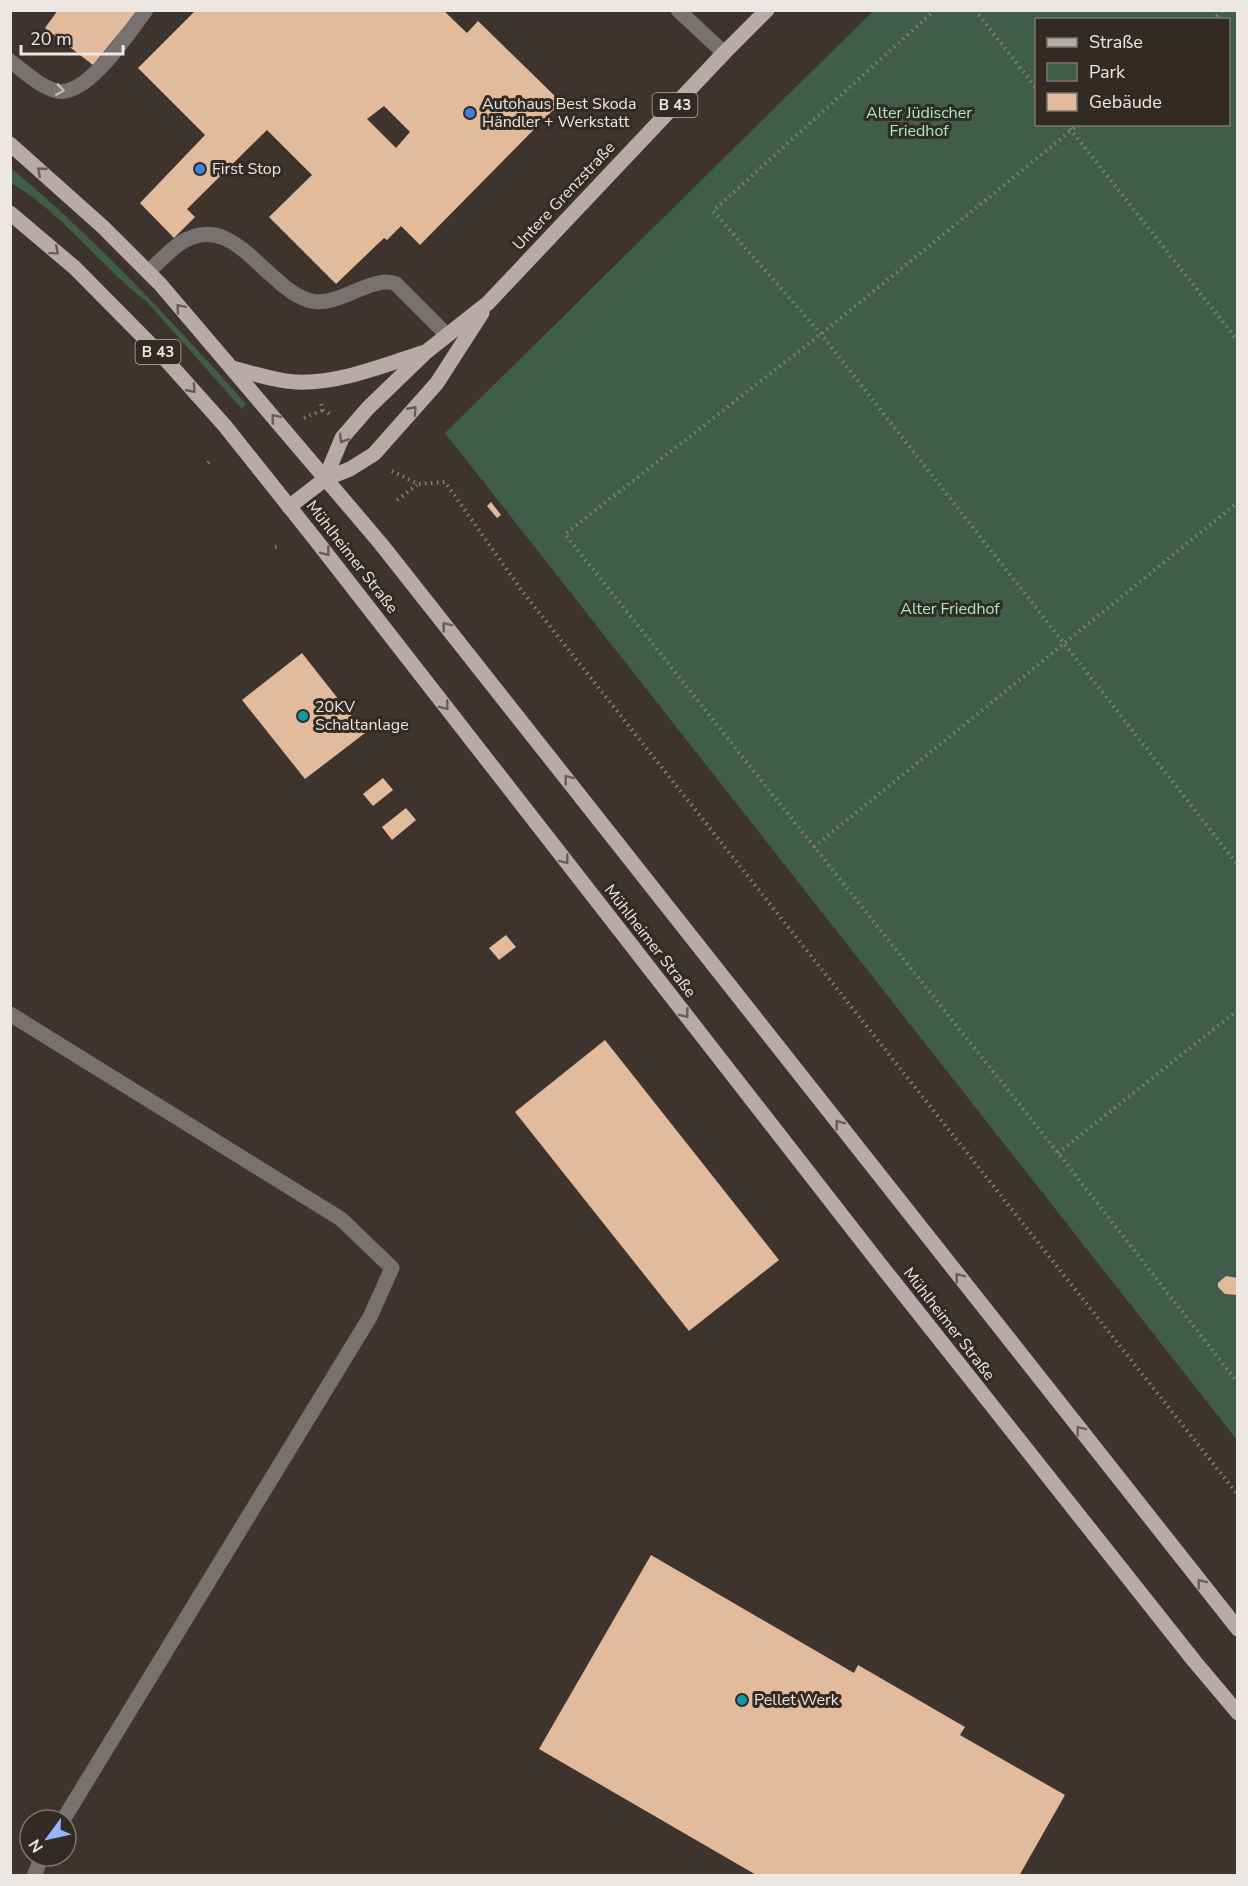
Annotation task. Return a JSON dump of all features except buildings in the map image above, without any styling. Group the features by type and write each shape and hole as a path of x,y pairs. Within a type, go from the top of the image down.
{"main road":[{"name":"Untere Grenzstraße","path":"325,479 342,438 368,408 426,352 488,303 767,10"},
{"name":"Mühlheimer Straße","path":"10,144 103,227 148,272 381,544 1238,1629"},
{"name":"Mühlheimer Straße","path":"10,213 75,268 167,361 225,426 879,1263 1195,1662 1238,1713"},
{"name":"Untere Grenzstraße","path":"325,479 350,469 374,454 437,383 488,303"},
{"name":"B 43","path":"232,368 278,379 330,380 426,352"},
{"name":"B 43","path":"289,507 325,479"}],"street":[{"path":"10,61 46,87 58,92 70,91 81,85 99,69 146,10"},
{"path":"678,10 724,53"},
{"path":"148,272 187,239 196,235 214,233 227,238 282,284 309,301 320,303 332,300 384,282 396,284 447,335"},
{"path":"10,1014 340,1220 392,1268 370,1317 70,1808"}],"path":[{"path":"934,10 713,211 820,334 1238,865"},
{"path":"975,10 1035,87"},
{"path":"1067,126 1238,341"},
{"path":"1077,126 820,334 566,534 1238,1383"},
{"path":"319,399 323,411 332,416"},
{"path":"302,418 323,411"},
{"path":"208,463 212,459"},
{"path":"395,474 418,484 445,482 530,600 1238,1495"},
{"path":"397,500 418,484"},
{"path":"814,847 1238,502"},
{"path":"275,547 281,546"},
{"path":"1058,1153 1238,1010"}],"green space":[{"name":"Alter Friedhof","path":"873,11 1237,11 1237,1440 445,433"},
{"path":"11,168 73,223 162,312 246,404 242,409 147,302 47,209 11,183"}],"place":[{"name":"Autohaus Best Skoda Händler + Werkstatt","path":"470,113"},
{"name":"First Stop","path":"200,169"},
{"name":"20KV Schaltanlage","path":"303,716"},
{"name":"Pellet Werk","path":"742,1700"}],"park label":[{"name":"Alter Jüdischer Friedhof","path":"919,122"}]}
